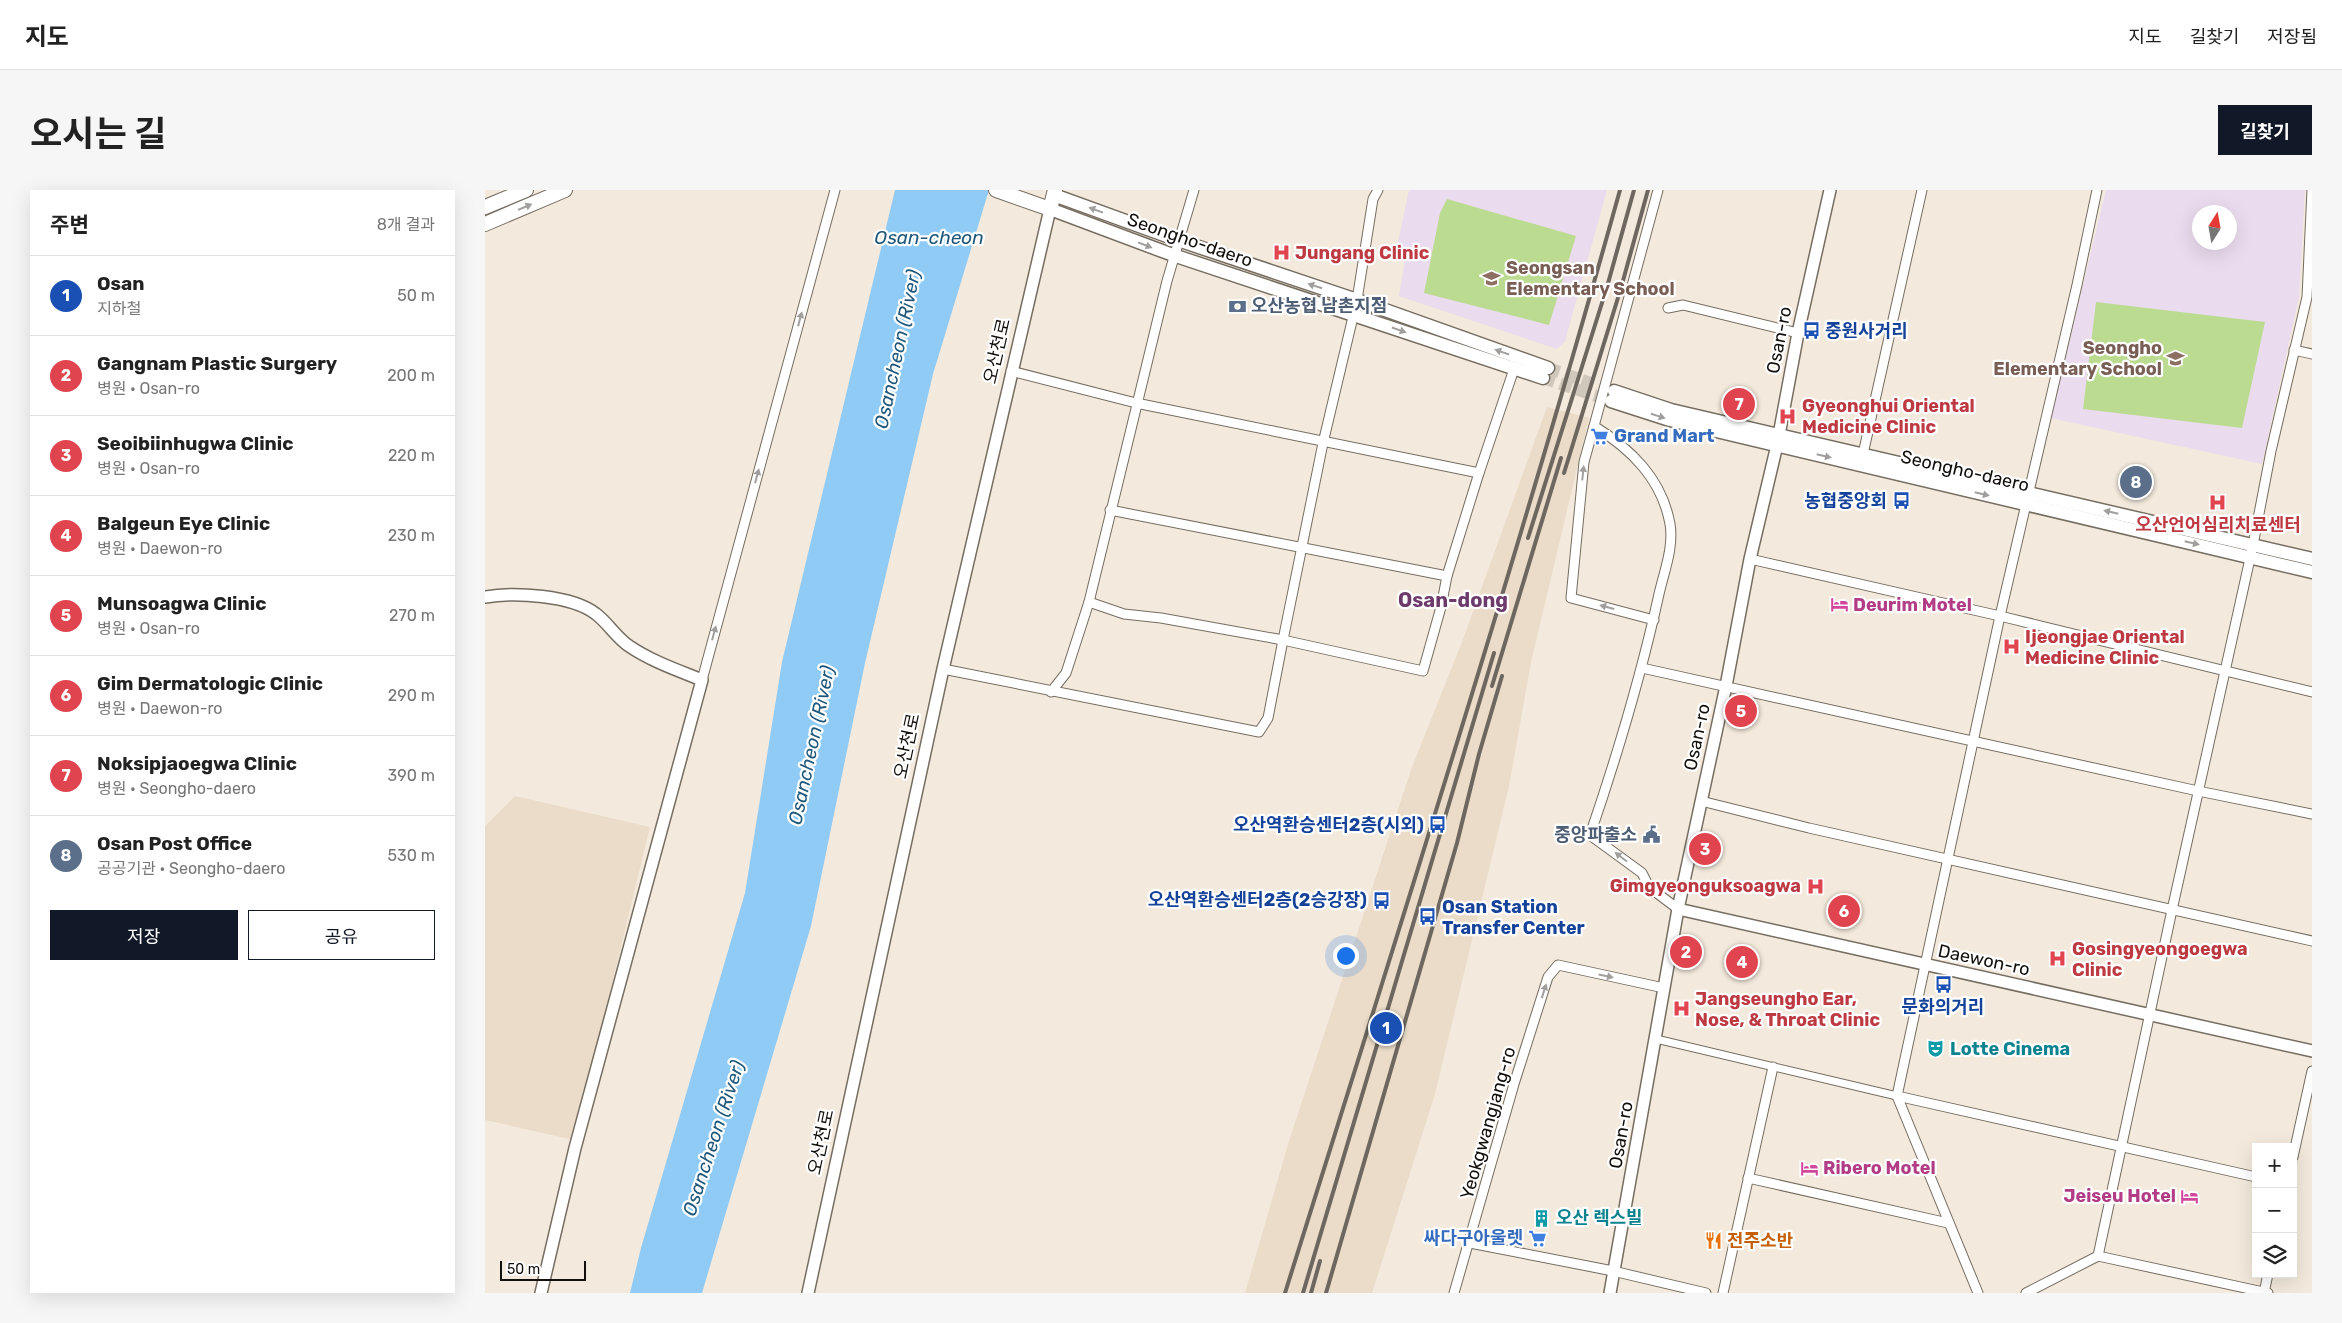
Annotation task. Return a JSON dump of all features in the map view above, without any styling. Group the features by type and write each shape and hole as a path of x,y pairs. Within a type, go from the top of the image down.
{"main road":[{"path":"485,207 526,190"},
{"path":"485,224 565,190"},
{"name":"Seongho-daero","path":"996,190 1044,206 1173,255 1514,369 1545,373 1357,300 1178,240 1048,191"},
{"path":"1044,206 1048,191"},
{"name":"Seongho-daero","path":"1613,396 1778,440 2028,499 2252,551 2312,559"},
{"name":"Seongho-daero","path":"1778,440 1863,454 2028,499"},
{"name":"Seongho-daero","path":"2252,551 2312,572"}],"street":[{"path":"541,1293 575,1148 835,190"},
{"path":"1051,692 1066,674 1089,602 1173,255 1194,190"},
{"path":"943,669 1259,732 1268,718 1323,442 1357,300 1373,199 1378,190"},
{"path":"1654,620 1571,598 1584,462 1658,190"},
{"name":"Osan-ro","path":"1610,1293 1678,909 1726,686 1750,559 1778,440 1798,334 1830,190"},
{"path":"1863,454 1923,190"},
{"path":"1978,1293 1897,1096 2000,616 2097,190"},
{"path":"2098,1256 2149,1014 2252,551 2271,451 2307,296 2312,190"},
{"name":"오산천로","path":"808,1293 943,669 1011,371 1044,206"},
{"path":"1668,308 1683,305 1798,334"},
{"path":"2294,350 2312,354"},
{"path":"1089,602 1124,614 1161,618 1283,640 1423,671 1441,607 1447,576 1514,369"},
{"path":"1011,371 1136,403 1479,474"},
{"path":"1594,426 1617,441 1642,463 1665,503 1672,539 1654,620 1615,763 1591,834 1642,873 1649,887 1678,909"},
{"path":"1110,510 1447,576"},
{"path":"1750,559 2000,616 2312,692"},
{"path":"485,597 499,595 568,599 595,613 627,645 659,663 701,680"},
{"path":"1641,668 2198,791 2312,814"},
{"path":"1701,801 1947,860 2312,941"},
{"name":"Daewon-ro","path":"1678,909 2312,1051"},
{"name":"Yeokgwangjang-ro","path":"1454,1293 1470,1243 1514,1084 1548,977 1558,965 1665,988"},
{"path":"1656,1040 2252,1175"},
{"path":"1723,1293 1773,1067"},
{"path":"2296,1143 2312,1071"},
{"path":"1748,1178 1949,1222"},
{"path":"1470,1243 1613,1271 1706,1293"},
{"path":"2026,1293 2098,1256 2265,1293 2267,1278"}],"shaded area":[{"name":"Seongsan Elementary School","path":"1409,190 1607,190 1565,341 1557,349 1399,296 1405,260 1395,257"},
{"name":"Seongho Elementary School","path":"2106,190 2305,190 2299,297 2262,464 2051,418"},
{"path":"1547,407 1589,418 1531,662 1509,786 1435,1094 1372,1293 1245,1293 1289,1141 1412,767 1462,642"},
{"path":"515,796 650,827 574,1140 485,1120 485,826"}],"green space":[{"path":"1447,199 1576,236 1549,325 1424,293 1440,213"},
{"path":"2096,302 2265,322 2242,428 2083,409"}],"water":[{"name":"Osan-cheon","path":"895,190 989,190 933,374 865,663 811,926 702,1293 630,1293 641,1248 745,893 782,662"}],"tunnel":[{"path":"1548,368 1614,391"},
{"path":"1543,378 1611,401"}],"railway":[{"path":"1285,1293 1499,605 1620,190"},
{"path":"1528,538 1607,287 1634,190"},
{"path":"1564,473 1621,288 1648,190"},
{"path":"1492,686 1561,458"},
{"path":"1303,1293 1494,653"},
{"path":"1326,1293 1457,843 1479,754 1502,676"},
{"path":"1311,1293 1320,1261"}],"place":[{"name":"Jungang Clinic","path":"1281,253"},
{"name":"Seongsan Elementary School","path":"1492,278"},
{"name":"오산농협 남촌지점","path":"1237,306"},
{"name":"중원사거리","path":"1811,331"},
{"name":"Seongho Elementary School","path":"2176,358"},
{"name":"Noksipjaoegwa Clinic","path":"1739,404"},
{"name":"Gyeonghui Oriental Medicine Clinic","path":"1788,416"},
{"name":"Grand Mart","path":"1600,436"},
{"name":"Osan Post Office","path":"2136,482"},
{"name":"농협중앙회","path":"1901,501"},
{"name":"오산언어심리치료센터","path":"2218,502"},
{"name":"Deurim Motel","path":"1839,605"},
{"name":"Ijeongjae Oriental Medicine Clinic","path":"2011,647"},
{"name":"Munsoagwa Clinic","path":"1741,711"},
{"name":"오산역환승센터2층(시외)","path":"1438,825"},
{"name":"중앙파출소","path":"1651,835"},
{"name":"Seoibiinhugwa Clinic","path":"1705,849"},
{"name":"Gimgyeonguksoagwa","path":"1815,886"},
{"name":"오산역환승센터2층(2승강장)","path":"1381,900"},
{"name":"Gim Dermatologic Clinic","path":"1844,911"},
{"name":"Osan Station Transfer Center","path":"1428,917"},
{"name":"Gangnam Plastic Surgery","path":"1686,952"},
{"name":"Gosingyeongoegwa Clinic","path":"2058,959"},
{"name":"Balgeun Eye Clinic","path":"1742,962"},
{"name":"문화의거리","path":"1943,984"},
{"name":"Jangseungho Ear, Nose, & Throat Clinic","path":"1681,1009"},
{"name":"Osan","path":"1386,1028"},
{"name":"Lotte Cinema","path":"1936,1049"},
{"name":"Ribero Motel","path":"1809,1168"},
{"name":"Jeiseu Hotel","path":"2190,1196"},
{"name":"오산 렉스빌","path":"1542,1218"},
{"name":"싸다구아울렛","path":"1537,1238"},
{"name":"전주소반","path":"1713,1241"}],"district":[{"name":"Osan-dong","path":"1453,600"}],"water label":[{"name":"Osancheon (River)","path":"897,349"},
{"name":"Osancheon (River)","path":"811,745"},
{"name":"Osancheon (River)","path":"713,1138"}]}
